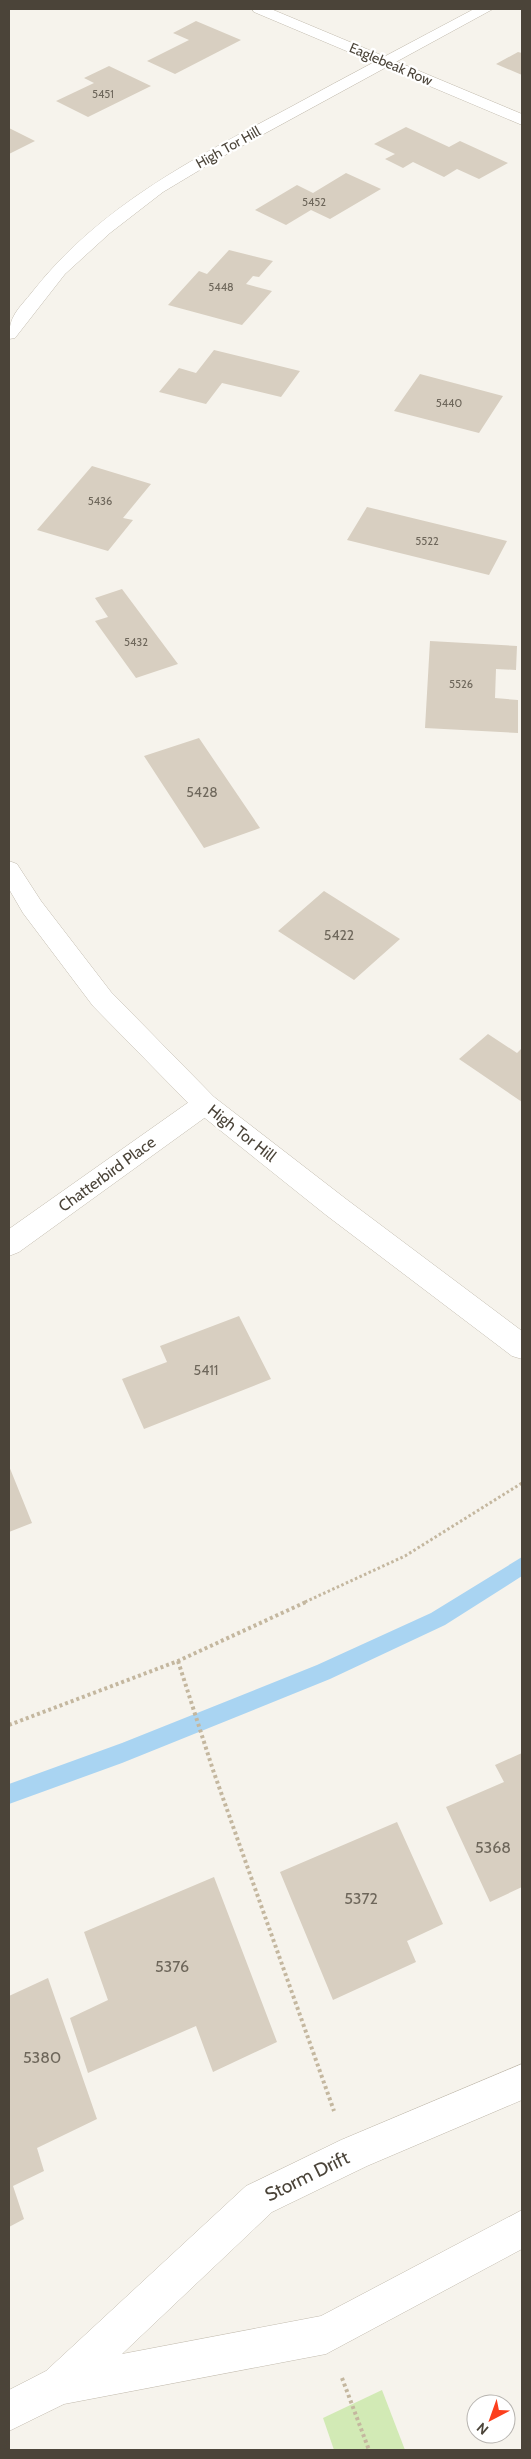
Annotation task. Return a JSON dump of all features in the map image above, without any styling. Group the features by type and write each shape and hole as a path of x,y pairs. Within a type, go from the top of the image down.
{"street":[{"name":"Eaglebeak Row","path":"259,9 522,120"},
{"name":"High Tor Hill","path":"9,334 59,270 104,229 157,188 384,62 485,9"},
{"name":"High Tor Hill","path":"9,870 32,907 102,999 205,1104 336,1207 522,1347"},
{"name":"Chatterbird Place","path":"9,1244 205,1104"},
{"name":"Storm Drift","path":"9,2411 60,2385 259,2199 354,2153 522,2082"},
{"name":"Storm Drift","path":"60,2385 326,2335 522,2229"}],"path":[{"path":"9,1725 178,1661 405,1556 522,1483"},
{"path":"178,1661 213,1770 334,2109 354,2153"},
{"path":"326,2335 369,2450"}],"green space":[{"path":"382,2390 405,2450 334,2450 323,2418"}],"building":[{"path":"196,21 241,40 175,74 147,61 189,40 173,33"},
{"path":"518,52 522,53 522,75 496,64"},
{"path":"109,66 151,86 88,117 56,101 94,83 84,78"},
{"path":"406,127 449,147 460,141 508,163 479,179 457,169 444,177 413,162 403,168 385,159 395,154 374,144"},
{"path":"9,128 35,141 9,154"},
{"path":"346,173 381,189 330,219 311,210 286,225 255,210 297,185 313,193"},
{"path":"229,250 273,261 259,277 253,276 246,284 272,291 242,325 168,305 199,271 207,274"},
{"path":"214,350 300,371 281,397 222,383 206,404 159,392 179,368 196,373"},
{"path":"420,374 503,396 479,433 394,411"},
{"path":"92,466 151,484 123,518 133,520 108,551 37,530"},
{"path":"367,507 507,541 489,575 347,540"},
{"path":"122,589 178,664 136,678 95,621 108,617 95,598"},
{"path":"430,641 517,646 516,670 496,669 495,698 518,700 518,733 425,728"},
{"path":"199,738 260,828 204,848 144,756"},
{"path":"324,891 400,939 354,980 278,931"},
{"path":"488,1034 517,1053 522,1048 522,1102 459,1059"},
{"path":"239,1316 271,1379 144,1429 122,1379 167,1362 160,1346"},
{"path":"9,1466 32,1523 9,1532"},
{"path":"522,1753 522,1887 490,1902 446,1807 504,1782 495,1765"},
{"path":"397,1822 443,1924 407,1941 416,1962 333,2000 280,1872"},
{"path":"214,1877 277,2042 213,2072 196,2026 88,2073 70,2018 108,2000 84,1932"},
{"path":"48,1978 97,2119 37,2148 44,2171 13,2186 24,2219 9,2227 9,1996"}],"waterway":[{"path":"9,1794 122,1753 323,1672 438,1619 522,1566"}]}
